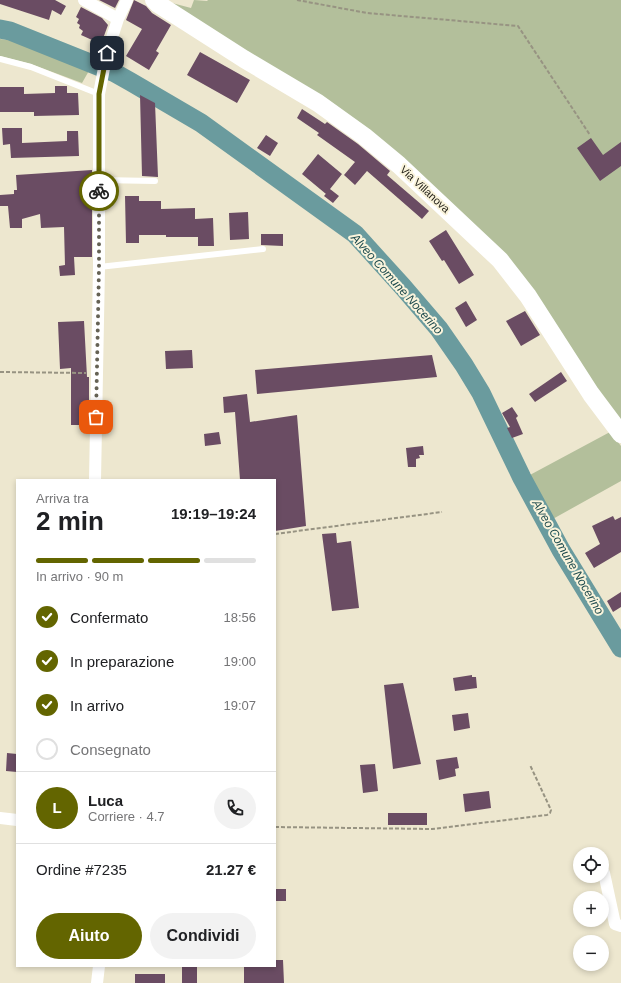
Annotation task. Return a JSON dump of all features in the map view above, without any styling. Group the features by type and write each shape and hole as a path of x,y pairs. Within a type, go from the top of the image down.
{"main road":[{"name":"Via Villanova","path":"161,3 244,59 318,103 364,136 409,175 500,260 528,296 591,394 621,434"}],"street":[{"path":"84,0 118,19"},
{"path":"94,479 98,373 99,94 107,53 118,19 127,0"},
{"path":"0,818 16,820"},
{"path":"606,883 615,924 621,926"},
{"path":"97,983 99,967"}],"lane":[{"path":"0,59 31,67 99,94"},
{"path":"98,180 155,181"},
{"path":"99,267 263,249"}],"path":[{"path":"298,0 367,13 518,26 590,135"},
{"path":"0,372 98,373"},
{"path":"276,534 442,512"},
{"path":"276,827 432,829 547,815 551,810 530,765"}],"green space":[{"path":"194,0 621,0 621,423 450,204 172,3 191,8"},
{"path":"0,39 15,41 90,69 82,83 31,64 0,56"},
{"path":"610,432 621,446 621,481 551,520 528,476"}],"building":[{"path":"0,0 55,0 66,6 61,15 52,10 49,20 0,4"},
{"path":"99,0 119,0 115,8"},
{"path":"134,0 146,6 152,13 171,25 156,51 159,53 149,70 126,56 142,29 126,20"},
{"path":"81,7 102,18 108,25 101,44 81,35 83,31 79,28 80,25 77,23 79,19 76,17"},
{"path":"200,52 250,80 237,103 187,75"},
{"path":"55,86 67,86 67,93 78,93 79,115 34,116 34,112 0,112 0,87 24,87 24,94 55,93"},
{"path":"140,95 155,103 158,177 142,176"},
{"path":"302,109 325,124 327,122 358,144 390,171 387,175 429,211 422,219 367,171 355,185 344,175 355,162 317,135 319,133 297,118"},
{"path":"2,128 22,128 22,143 67,141 67,131 78,131 79,156 11,158 10,144 3,145"},
{"path":"266,135 278,143 270,156 257,148"},
{"path":"591,138 603,155 621,142 621,166 600,181 577,148"},
{"path":"318,154 342,174 326,194 302,174"},
{"path":"92,170 92,257 74,257 75,275 60,276 59,266 65,265 64,227 41,228 40,214 22,219 22,228 10,228 8,206 0,206 0,195 14,194 14,190 17,190 16,175"},
{"path":"330,189 339,196 333,203 324,196"},
{"path":"125,196 139,196 139,201 161,201 161,209 195,208 195,219 213,218 214,246 198,246 198,237 166,237 166,235 139,235 139,243 126,243"},
{"path":"248,212 249,239 230,240 229,213"},
{"path":"446,230 474,275 459,284 444,260 442,261 429,241"},
{"path":"261,234 283,234 283,246 261,245"},
{"path":"466,301 477,320 466,327 455,308"},
{"path":"525,311 540,335 521,346 506,321"},
{"path":"84,321 87,377 89,377 89,425 71,425 71,368 60,369 58,322"},
{"path":"192,350 193,368 166,369 165,351"},
{"path":"432,355 437,377 257,394 255,370"},
{"path":"561,372 567,381 535,402 529,394"},
{"path":"247,394 250,422 297,415 306,526 276,531 276,479 240,479 235,412 224,413 223,397"},
{"path":"512,407 518,416 516,418 523,434 512,438 507,428 510,427 502,413"},
{"path":"219,432 221,444 205,446 204,434"},
{"path":"423,446 424,455 419,455 420,458 416,459 416,467 408,467 406,448"},
{"path":"613,516 615,520 621,517 621,552 594,568 585,553 600,544 592,526"},
{"path":"336,533 337,543 351,541 359,608 332,611 322,534"},
{"path":"621,592 621,607 613,612 607,601"},
{"path":"472,675 472,677 476,677 477,688 455,691 453,678"},
{"path":"403,683 421,764 393,769 384,685"},
{"path":"468,713 470,728 454,731 452,715"},
{"path":"7,753 16,754 16,772 6,771"},
{"path":"457,757 459,768 455,769 456,776 439,780 436,760"},
{"path":"375,764 378,791 363,793 360,765"},
{"path":"489,791 491,808 465,812 463,794"},
{"path":"388,813 427,813 427,825 388,825"},
{"path":"276,889 286,889 286,901 276,901"},
{"path":"276,960 283,960 284,983 244,983 244,967 276,967"},
{"path":"182,967 197,967 197,983 182,983"},
{"path":"135,974 165,974 165,983 135,983"}],"waterway":[{"name":"Alveo Comune Nocerino","path":"0,29 10,31 115,73 131,82 201,123 355,234 439,329 464,365 481,393 522,478 561,550 621,648"}],"way so far":[{"path":"96,417 98,373 99,191"}],"route":[{"path":"99,191 99,94 107,53"}]}
